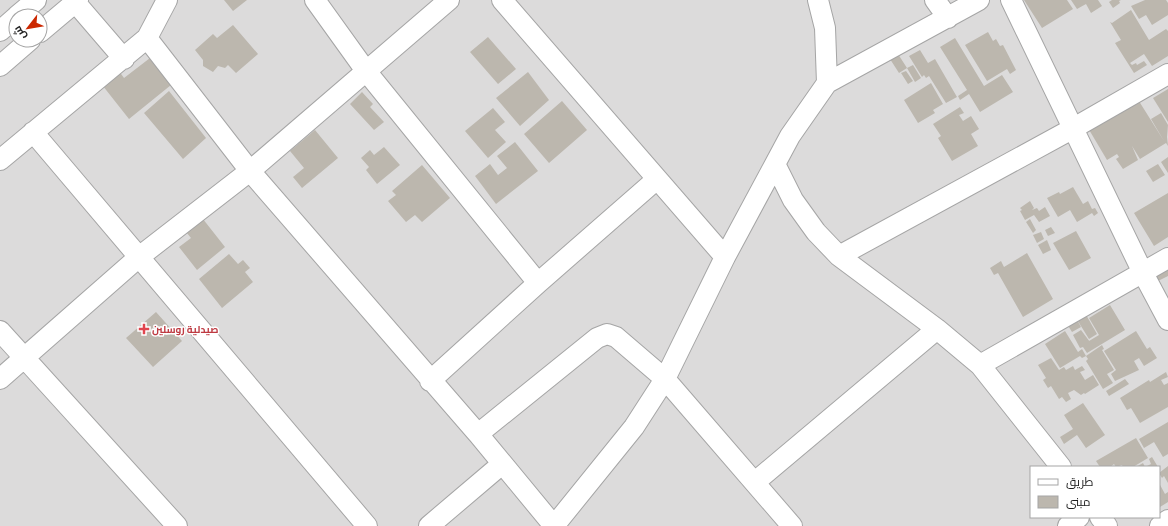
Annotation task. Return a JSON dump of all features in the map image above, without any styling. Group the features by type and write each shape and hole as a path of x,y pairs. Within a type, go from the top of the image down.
{"street":[{"path":"27,8 36,0"},
{"path":"315,0 366,71 538,283"},
{"path":"0,379 140,257 250,171 449,0"},
{"path":"502,0 725,257"},
{"path":"818,0 825,28 827,83"},
{"path":"935,0 948,18"},
{"path":"147,38 250,171 430,381 478,434 554,526 634,427 665,378 725,257 790,136 827,83 979,0"},
{"path":"1011,0 1072,129 1143,273 1168,320"},
{"path":"48,25 77,1 124,59"},
{"path":"0,160 124,59 147,38 165,1"},
{"path":"0,31 8,24"},
{"path":"0,66 21,48"},
{"path":"839,256 1072,129 1168,74"},
{"path":"33,132 366,526"},
{"path":"775,164 793,200 816,232 839,256 937,329 980,365 1060,466"},
{"path":"430,381 538,283 657,179"},
{"path":"980,365 1168,258"},
{"path":"755,482 937,329"},
{"path":"0,331 177,526"},
{"path":"478,434 597,338 607,334 616,337 665,378 792,526"},
{"path":"429,526 502,464"},
{"path":"1068,526 1078,518"},
{"path":"1101,518 1107,526"},
{"path":"1160,526 1168,520"}],"shaded area":[{"path":"0,0 1168,0 1168,526 0,526"}],"building":[{"path":"224,0 247,0 233,11"},
{"path":"1024,0 1067,0 1073,9 1042,28"},
{"path":"1071,0 1098,0 1102,6 1091,13 1086,4 1077,9"},
{"path":"1112,0 1121,0 1119,1 1120,3 1113,8 1109,2"},
{"path":"1145,0 1166,0 1168,3 1168,15 1152,25 1146,15 1139,19 1131,6"},
{"path":"1131,10 1149,40 1166,29 1168,31 1168,56 1152,66 1144,54 1130,63 1132,65 1136,63 1137,65 1144,61 1147,65 1134,73 1115,43 1121,40 1110,22 1112,23"},
{"path":"233,25 258,54 236,73 228,65 225,68 218,66 213,72 203,66 203,60 195,50 213,34 217,38"},
{"path":"988,32 993,41 996,39 1000,46 1003,45 1016,70 1010,74 1007,69 987,81 965,45"},
{"path":"488,37 516,69 498,84 470,52"},
{"path":"955,38 984,86 1002,75 1013,92 980,112 969,94 960,100 958,96 967,90 940,47"},
{"path":"920,50 928,63 935,59 957,97 946,103 929,76 926,78 924,75 922,77 909,56"},
{"path":"898,54 907,68 899,73 890,59"},
{"path":"150,58 171,85 129,119 99,81 116,67 124,78"},
{"path":"913,65 921,78 915,82 907,68"},
{"path":"906,71 913,81 908,84 901,73"},
{"path":"528,72 549,100 520,126 496,98"},
{"path":"931,83 943,104 933,110 935,113 918,123 904,100"},
{"path":"1168,89 1168,122 1153,98"},
{"path":"169,91 206,138 183,159 144,113"},
{"path":"362,92 373,104 370,107 384,122 374,130 350,104"},
{"path":"1137,98 1164,141 1151,119 1161,113 1168,125 1168,146 1166,143 1140,159 1132,146 1138,160 1123,169 1116,159 1119,157 1117,154 1107,160 1088,128"},
{"path":"562,101 587,130 549,163 524,134"},
{"path":"960,107 964,113 959,115 963,121 971,116 979,129 971,134 978,146 952,161 938,138 941,136 933,124"},
{"path":"493,108 505,122 495,130 506,142 488,158 465,131"},
{"path":"315,130 338,158 302,188 293,177 304,168 290,151"},
{"path":"515,142 538,171 496,204 475,176 490,164 498,175 507,168 497,156"},
{"path":"384,147 400,165 377,184 366,170 369,167 361,158 370,150 374,155"},
{"path":"1168,157 1168,173 1161,162"},
{"path":"1158,164 1165,175 1153,182 1146,171"},
{"path":"422,165 450,198 422,222 415,215 406,222 388,201 396,195 392,191"},
{"path":"1073,187 1083,204 1088,201 1092,209 1095,208 1098,213 1094,216 1092,213 1077,222 1070,210 1058,217 1047,198 1059,192 1060,194"},
{"path":"1168,193 1168,237 1154,246 1134,213"},
{"path":"1030,201 1034,208 1032,210 1037,208 1039,211 1045,207 1050,216 1039,222 1034,215 1025,220 1020,208"},
{"path":"199,214 225,247 197,270 179,247 191,238 182,227"},
{"path":"1030,219 1036,230 1033,233 1026,222"},
{"path":"1051,227 1055,233 1048,236 1045,230"},
{"path":"1076,231 1091,258 1069,270 1053,243"},
{"path":"1041,232 1044,239 1037,243 1033,235"},
{"path":"1047,240 1051,250 1043,254 1038,245"},
{"path":"1027,253 1053,299 1023,317 998,273 994,275 990,268 1001,261 1004,267"},
{"path":"229,254 238,264 243,260 250,268 245,272 253,282 222,308 199,279"},
{"path":"1168,263 1168,276 1156,282 1151,273"},
{"path":"1110,305 1125,330 1087,353 1083,347 1080,348 1073,335 1081,330 1089,341 1099,335 1089,318"},
{"path":"156,312 182,341 153,367 126,338"},
{"path":"1085,313 1097,334 1089,339 1076,318"},
{"path":"1076,318 1081,327 1072,332 1067,324"},
{"path":"1065,331 1078,352 1082,349 1086,356 1082,358 1080,356 1060,368 1045,344"},
{"path":"1136,331 1147,349 1150,347 1157,358 1144,366 1139,358 1134,361 1139,370 1115,381 1111,374 1116,370 1104,351"},
{"path":"1102,345 1104,349 1102,350 1114,370 1107,374 1113,383 1103,389 1086,361 1088,359 1086,356"},
{"path":"1051,358 1059,370 1064,367 1066,370 1073,366 1075,370 1082,366 1085,370 1080,372 1085,380 1093,375 1099,385 1085,394 1084,393 1081,395 1074,390 1068,393 1071,399 1066,402 1062,397 1059,399 1051,386 1048,388 1043,380 1046,378 1038,365"},
{"path":"1166,372 1168,377 1161,380 1164,385 1168,383 1168,407 1140,423 1131,408 1127,410 1120,398 1149,380 1150,382"},
{"path":"1125,379 1129,384 1109,396 1106,391"},
{"path":"1083,403 1105,435 1086,448 1077,435 1064,444 1060,437 1073,429 1064,415"},
{"path":"1168,422 1168,454 1163,457 1154,442 1144,448 1139,439"},
{"path":"1136,438 1148,458 1135,466 1115,466 1114,464 1111,466 1099,466 1096,461"},
{"path":"1152,457 1157,466 1147,466 1151,464 1149,459"},
{"path":"1143,463 1144,466 1138,466"},
{"path":"1168,466 1168,483 1164,476 1162,478 1160,472"},
{"path":"1160,485 1165,494 1168,492 1168,502 1160,507"}],"place":[{"name":"صيدلية روسلين","path":"144,329"}]}
